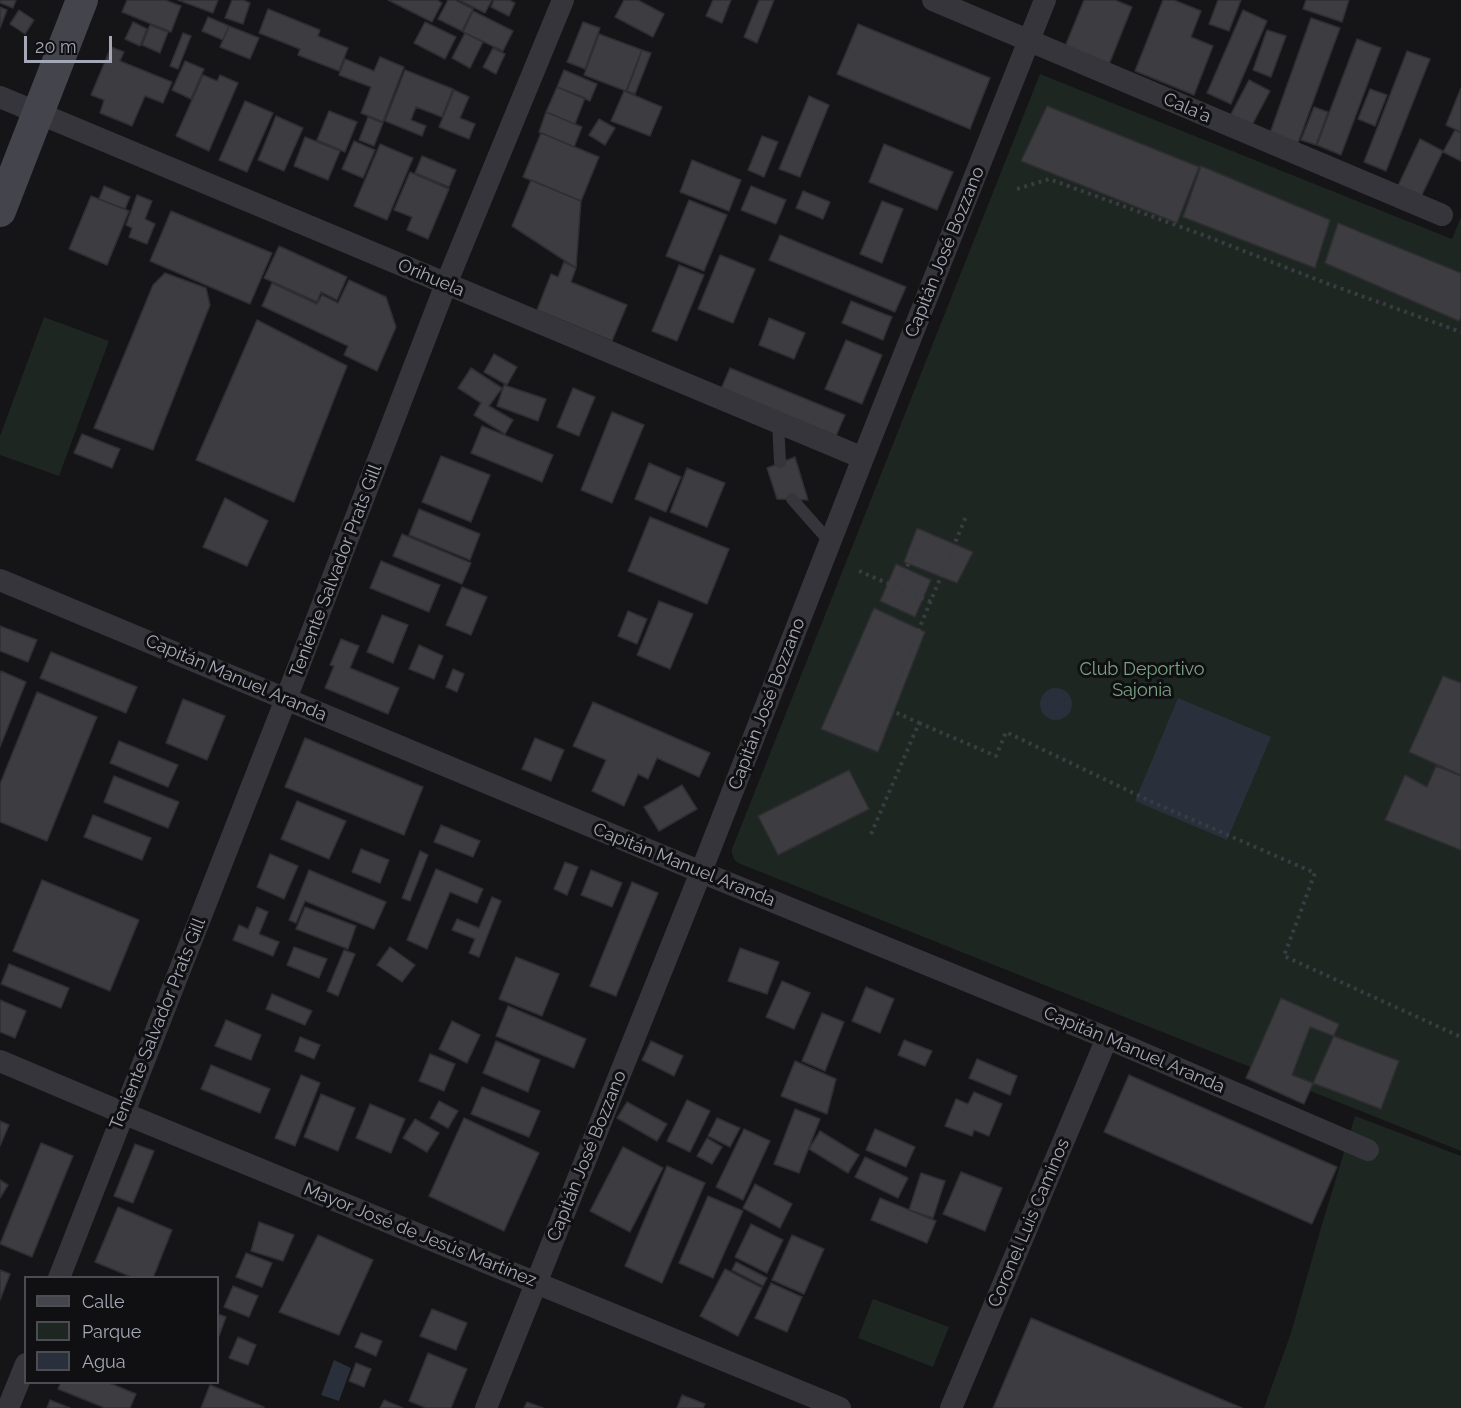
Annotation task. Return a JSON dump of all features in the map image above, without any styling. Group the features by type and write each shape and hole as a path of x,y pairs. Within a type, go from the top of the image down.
{"street":[{"path":"0,211 82,0"},
{"name":"Teniente Salvador Prats Gill","path":"60,1276 446,284 562,0"},
{"name":"Cala'a","path":"933,0 1442,215"},
{"name":"Capitán José Bozzano","path":"486,1408 701,872 1045,0"},
{"name":"Orihuela","path":"0,97 863,458"},
{"name":"Capitán Manuel Aranda","path":"0,580 701,872 1107,1038 1368,1150"},
{"name":"Coronel Luis Caminos","path":"951,1408 1107,1038"},
{"name":"Mayor José de Jesús Martínez","path":"0,1061 840,1408"},
{"path":"8,1408 24,1369"}],"lane":[{"path":"777,422 780,462"},
{"path":"792,499 830,542"}],"path":[{"path":"1017,189 1049,179 1461,332"},
{"path":"967,514 886,708 996,756 1006,732 1152,802 1315,873 1284,956 1461,1037"},
{"path":"898,587 915,549"},
{"path":"859,570 931,602"},
{"path":"871,834 919,723"}],"green space":[{"name":"Club Deportivo Sajonia","path":"1040,74 1452,239 1461,217 1461,1151 738,863 734,859 732,849"},
{"path":"44,317 109,341 59,476 0,455 0,436"},
{"path":"1355,1116 1461,1156 1461,1408 1264,1408 1291,1333"},
{"path":"873,1299 949,1327 933,1367 858,1338"}],"water":[{"path":"1056,688 1067,693 1072,704 1067,715 1056,720 1045,715 1040,704 1045,693"},
{"path":"1178,698 1271,737 1227,840 1135,801"},
{"path":"334,1360 351,1368 339,1401 321,1395"}],"building":[{"path":"0,0 16,0 13,8 0,3"},
{"path":"127,0 165,0 181,6 171,32 122,12"},
{"path":"178,0 218,0 213,13"},
{"path":"232,0 243,0 250,3 243,24 225,18"},
{"path":"388,0 437,0 442,3 432,22"},
{"path":"448,0 455,0 473,9 462,31 438,19"},
{"path":"459,0 492,0 485,13"},
{"path":"494,0 509,0 515,3 509,16 491,7"},
{"path":"624,0 638,0 664,14 653,37 615,17"},
{"path":"713,0 731,0 722,23 706,16"},
{"path":"759,0 774,0 757,43 744,37"},
{"path":"1084,0 1115,0 1132,7 1106,72 1062,54"},
{"path":"1163,0 1174,0 1201,11 1191,37 1213,46 1194,95 1135,71"},
{"path":"1218,0 1241,0 1229,31 1209,24"},
{"path":"1306,0 1349,0 1342,22 1303,9"},
{"path":"0,7 7,10 0,28"},
{"path":"268,9 320,30 318,36 348,48 339,71 298,55 300,49 259,33"},
{"path":"19,10 34,20 25,34 10,24"},
{"path":"1243,10 1267,21 1231,104 1207,93"},
{"path":"473,11 513,31 503,51 463,32"},
{"path":"208,17 229,26 223,40 202,31"},
{"path":"1311,18 1340,28 1298,143 1270,133"},
{"path":"133,22 147,29 140,46 125,39"},
{"path":"425,22 456,37 445,59 414,43"},
{"path":"583,22 600,28 585,69 567,62"},
{"path":"858,24 990,78 970,129 837,74"},
{"path":"150,25 168,32 160,53 142,45"},
{"path":"229,26 259,38 250,59 220,47"},
{"path":"1267,30 1286,36 1271,77 1253,70"},
{"path":"183,33 191,36 178,69 170,66"},
{"path":"465,33 483,42 470,68 452,58"},
{"path":"599,34 642,50 626,91 584,75"},
{"path":"1357,39 1381,48 1341,155 1317,145"},
{"path":"111,47 124,52 120,61 172,82 163,103 145,96 132,126 100,113 104,100 91,95"},
{"path":"493,48 505,54 496,74 483,67"},
{"path":"642,50 651,53 635,94 627,91"},
{"path":"1407,51 1430,59 1386,171 1364,162"},
{"path":"380,57 404,67 383,122 361,113 371,87 339,75 345,59 374,71"},
{"path":"185,61 204,69 191,99 172,90"},
{"path":"405,70 453,89 442,117 416,107 411,120 426,126 422,136 385,121"},
{"path":"564,70 597,84 590,101 557,87"},
{"path":"203,75 217,81 220,75 238,83 209,151 176,136"},
{"path":"1249,80 1270,91 1251,127 1230,116"},
{"path":"557,87 585,98 575,124 546,112"},
{"path":"1461,88 1461,132 1446,125"},
{"path":"1370,89 1387,95 1375,126 1358,119"},
{"path":"454,90 469,97 460,118 475,124 469,139 439,127"},
{"path":"624,91 662,107 650,136 611,121"},
{"path":"809,96 829,105 800,177 779,169"},
{"path":"245,101 273,113 247,172 219,160"},
{"path":"1047,106 1199,167 1177,223 1021,161"},
{"path":"1314,107 1328,112 1316,145 1301,140"},
{"path":"329,111 357,122 345,152 317,140"},
{"path":"546,112 582,127 574,147 539,132"},
{"path":"276,116 303,128 284,171 258,160"},
{"path":"368,117 383,123 374,146 359,140"},
{"path":"599,119 615,128 605,145 589,135"},
{"path":"1455,130 1461,133 1461,161 1443,152"},
{"path":"541,133 599,157 581,201 523,177"},
{"path":"762,136 778,142 764,177 748,170"},
{"path":"305,137 340,151 328,180 294,166"},
{"path":"1420,139 1443,151 1418,203 1395,192"},
{"path":"354,141 375,150 363,178 342,169"},
{"path":"380,144 413,158 387,220 354,206"},
{"path":"884,144 953,172 937,210 869,182"},
{"path":"422,156 456,170 449,187 415,173"},
{"path":"692,160 741,180 729,211 680,192"},
{"path":"1201,166 1330,220 1315,268 1183,217"},
{"path":"410,172 449,189 428,239 407,230 412,217 394,210"},
{"path":"531,180 581,201 576,268 512,226"},
{"path":"104,186 130,197 125,209 99,199"},
{"path":"751,186 786,200 776,224 741,210"},
{"path":"803,191 830,202 823,219 796,208"},
{"path":"137,195 152,201 145,219 155,224 147,244 129,237 132,228 126,225"},
{"path":"91,196 129,211 107,265 69,249"},
{"path":"689,200 727,215 704,271 666,256"},
{"path":"882,201 903,209 882,263 860,254"},
{"path":"171,211 272,253 250,304 150,261"},
{"path":"1338,223 1461,273 1461,317 1459,321 1325,263"},
{"path":"780,235 906,287 895,312 769,260"},
{"path":"279,246 347,277 337,300 321,292 317,302 264,278"},
{"path":"720,255 755,269 733,323 698,309"},
{"path":"564,262 576,268 571,282 627,305 612,341 537,310 551,274 558,277"},
{"path":"679,265 704,275 677,341 652,331"},
{"path":"165,273 206,288 210,305 153,450 94,428 153,285"},
{"path":"349,280 386,297 396,327 377,371 344,355 348,346 262,306 272,283 317,304 322,295 338,303"},
{"path":"851,301 892,317 883,340 842,323"},
{"path":"769,318 805,333 794,359 759,345"},
{"path":"257,320 347,366 294,502 196,460"},
{"path":"846,340 882,355 862,404 825,389"},
{"path":"494,354 517,367 507,385 484,372"},
{"path":"471,368 502,388 489,406 513,420 505,434 474,415 481,403 458,388"},
{"path":"730,368 845,415 836,436 721,389"},
{"path":"504,385 546,399 538,421 497,406"},
{"path":"573,388 595,397 579,436 557,427"},
{"path":"612,412 644,425 612,503 581,490"},
{"path":"482,426 553,455 542,482 471,453"},
{"path":"82,434 120,449 112,468 74,453"},
{"path":"441,456 490,475 471,522 422,502"},
{"path":"795,457 808,500 777,499 767,468"},
{"path":"649,463 681,477 666,512 635,499"},
{"path":"687,468 725,483 707,527 670,512"},
{"path":"225,498 268,521 247,566 203,547"},
{"path":"419,509 480,534 470,560 409,535"},
{"path":"650,517 729,549 707,604 628,571"},
{"path":"917,528 973,552 957,583 904,562"},
{"path":"402,534 471,563 462,584 393,556"},
{"path":"381,561 440,585 429,612 370,588"},
{"path":"896,564 931,580 915,617 880,601"},
{"path":"462,587 487,597 471,635 446,625"},
{"path":"659,601 693,614 670,669 637,655"},
{"path":"874,608 925,632 878,752 821,729"},
{"path":"628,611 647,619 637,644 618,636"},
{"path":"382,615 408,625 393,663 367,652"},
{"path":"0,626 37,640 28,662 0,651"},
{"path":"341,639 359,646 350,668 399,688 388,714 325,688 334,666 330,665"},
{"path":"419,645 443,656 434,679 409,669"},
{"path":"51,652 137,687 126,713 40,678"},
{"path":"453,669 464,674 457,692 446,687"},
{"path":"1,671 26,682 0,747 0,674"},
{"path":"1443,676 1461,683 1461,775 1409,752"},
{"path":"37,692 97,717 47,841 0,822 0,784"},
{"path":"183,699 225,716 207,760 166,743"},
{"path":"593,702 710,753 699,777 657,758 648,779 638,774 624,806 592,791 606,760 573,746"},
{"path":"305,738 423,787 404,835 285,787"},
{"path":"535,738 564,750 551,781 522,769"},
{"path":"119,741 178,765 168,787 110,763"},
{"path":"1436,766 1461,776 1461,850 1385,820 1405,775 1427,787"},
{"path":"849,770 869,809 778,855 758,816"},
{"path":"114,776 179,802 168,828 104,802"},
{"path":"682,785 697,809 659,831 644,807"},
{"path":"297,801 346,821 329,859 281,839"},
{"path":"93,815 151,838 142,860 84,837"},
{"path":"441,825 480,841 473,857 434,842"},
{"path":"361,849 389,860 380,883 352,872"},
{"path":"420,851 428,855 410,901 402,898"},
{"path":"270,854 298,866 284,899 257,887"},
{"path":"565,862 578,867 567,895 554,889"},
{"path":"436,869 483,889 477,903 450,892 427,949 407,940"},
{"path":"309,870 386,902 374,929 305,901 296,923 289,920"},
{"path":"591,870 622,883 612,907 581,895"},
{"path":"42,880 139,920 110,991 13,951"},
{"path":"632,882 658,893 616,996 590,986"},
{"path":"492,897 501,901 479,957 469,953 475,939 452,930 457,919 479,928"},
{"path":"257,907 268,912 259,934 279,942 273,956 233,940 239,925 248,929"},
{"path":"305,907 356,926 348,949 296,929"},
{"path":"294,947 327,959 319,978 287,965"},
{"path":"390,947 415,965 402,982 377,965"},
{"path":"740,948 779,962 767,994 728,981"},
{"path":"344,950 355,954 338,996 327,991"},
{"path":"516,957 559,974 542,1016 499,999"},
{"path":"9,964 69,988 61,1008 1,984"},
{"path":"782,981 810,993 794,1029 766,1017"},
{"path":"866,987 894,999 880,1033 852,1021"},
{"path":"272,994 312,1011 305,1025 266,1009"},
{"path":"1281,998 1339,1024 1304,1104 1246,1078"},
{"path":"0,1000 26,1011 15,1038 0,1032"},
{"path":"508,1006 586,1039 574,1068 496,1036"},
{"path":"822,1013 844,1022 825,1071 802,1061"},
{"path":"226,1020 261,1035 251,1060 215,1046"},
{"path":"452,1021 480,1035 467,1063 439,1049"},
{"path":"1310,1027 1399,1061 1381,1109 1292,1075"},
{"path":"300,1037 320,1045 314,1059 295,1051"},
{"path":"904,1040 932,1051 925,1066 898,1055"},
{"path":"496,1041 540,1060 528,1092 483,1073"},
{"path":"651,1041 683,1056 674,1076 642,1060"},
{"path":"430,1054 455,1064 444,1091 419,1081"},
{"path":"977,1059 1017,1076 1010,1095 969,1078"},
{"path":"795,1061 836,1079 827,1114 781,1096"},
{"path":"211,1065 270,1089 260,1113 201,1089"},
{"path":"301,1075 320,1083 295,1146 275,1138"},
{"path":"1129,1075 1337,1167 1312,1224 1104,1132"},
{"path":"482,1087 540,1111 529,1137 471,1114"},
{"path":"974,1092 1002,1104 989,1136 974,1130 972,1136 945,1126 956,1099 968,1104"},
{"path":"321,1094 355,1108 338,1151 304,1137"},
{"path":"687,1100 710,1111 690,1152 667,1141"},
{"path":"439,1101 458,1111 448,1128 430,1118"},
{"path":"627,1102 667,1124 657,1141 617,1118"},
{"path":"370,1104 405,1119 391,1153 356,1138"},
{"path":"795,1109 820,1119 799,1173 774,1164"},
{"path":"464,1118 539,1153 504,1231 429,1196"},
{"path":"717,1118 740,1128 730,1147 708,1136"},
{"path":"415,1119 439,1133 427,1152 403,1138"},
{"path":"0,1121 9,1125 0,1146"},
{"path":"744,1129 770,1141 743,1200 716,1187"},
{"path":"875,1129 915,1147 906,1167 866,1150"},
{"path":"820,1131 859,1155 848,1173 809,1149"},
{"path":"707,1138 722,1147 712,1164 697,1156"},
{"path":"41,1143 73,1156 32,1257 0,1244"},
{"path":"135,1144 154,1151 133,1203 114,1196"},
{"path":"623,1147 663,1168 630,1232 590,1211"},
{"path":"865,1157 908,1178 898,1198 855,1177"},
{"path":"667,1166 705,1183 662,1283 625,1266"},
{"path":"961,1172 1002,1188 985,1231 943,1214"},
{"path":"921,1173 945,1181 933,1218 909,1210"},
{"path":"0,1180 8,1185 0,1198"},
{"path":"755,1184 792,1204 780,1228 743,1208"},
{"path":"708,1196 743,1211 713,1278 679,1263"},
{"path":"880,1198 936,1221 927,1243 871,1220"},
{"path":"118,1207 172,1230 154,1276 129,1276 95,1262"},
{"path":"259,1222 294,1235 283,1261 251,1251"},
{"path":"751,1224 783,1240 767,1273 735,1257"},
{"path":"318,1235 373,1260 339,1335 279,1312"},
{"path":"792,1235 824,1249 804,1294 772,1280"},
{"path":"246,1253 272,1263 262,1287 236,1277"},
{"path":"736,1262 767,1278 763,1286 732,1270"},
{"path":"725,1269 762,1288 738,1336 700,1316"},
{"path":"0,1270 10,1274 0,1300"},
{"path":"771,1283 802,1297 787,1332 755,1318"},
{"path":"233,1286 258,1296 249,1317 224,1307"},
{"path":"432,1309 467,1323 456,1350 420,1336"},
{"path":"219,1314 226,1317 219,1336"},
{"path":"1031,1318 1242,1408 993,1408"},
{"path":"361,1333 382,1341 376,1356 355,1347"},
{"path":"238,1337 256,1345 248,1365 229,1358"},
{"path":"428,1353 467,1369 451,1408 426,1408 409,1401"},
{"path":"356,1363 371,1369 364,1387 349,1381"},
{"path":"60,1384 112,1384 136,1394 130,1408 105,1408 58,1389"},
{"path":"210,1385 264,1407 201,1408"},
{"path":"682,1395 705,1404 703,1408 677,1408"},
{"path":"50,1400 70,1408 47,1408"},
{"path":"384,1400 403,1408 380,1408"},
{"path":"527,1402 543,1408 524,1408"}]}
